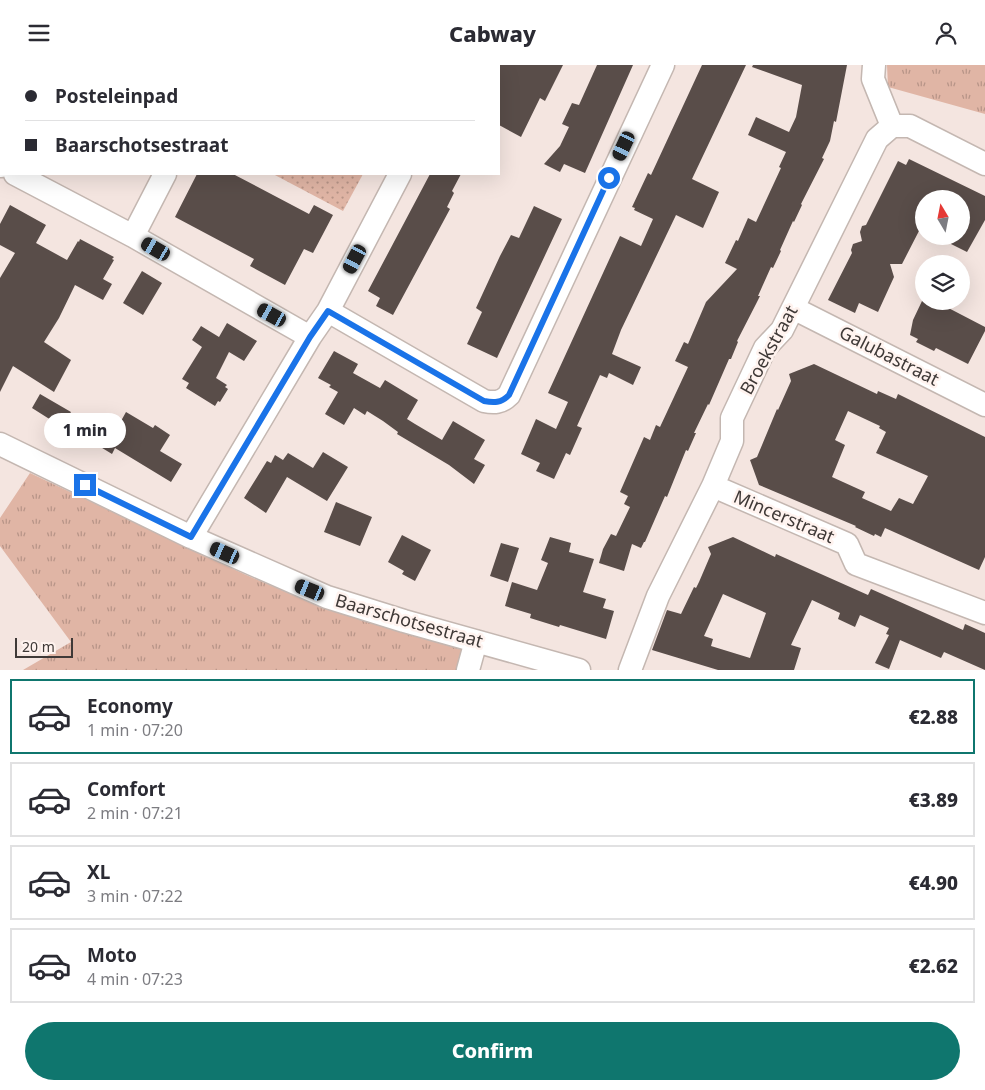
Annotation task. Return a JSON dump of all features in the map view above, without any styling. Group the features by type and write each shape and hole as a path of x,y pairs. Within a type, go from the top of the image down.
{"street":[{"path":"328,311 484,401 494,403 504,400 509,395 663,65"},
{"path":"874,65 873,79 892,126 910,127 985,164"},
{"name":"Broekstraat","path":"630,670 658,595 713,486 732,441 732,419 766,348 782,331 877,139 892,126"},
{"path":"17,175 133,236 310,337"},
{"path":"133,236 165,175"},
{"path":"191,537 310,337 328,311 399,175"},
{"name":"Galubastraat","path":"793,308 985,405"},
{"name":"Baarschotsestraat","path":"0,444 191,537 327,597 404,621 579,670"},
{"name":"Mincerstraat","path":"713,486 847,544 856,564 985,613"},
{"path":"468,670 476,641"}],"green space":[{"path":"887,65 985,65 985,114 888,87"},
{"path":"275,175 362,175 343,211"},
{"path":"30,473 244,574 321,607 467,646 462,670 23,670 71,642 0,546 0,518"}],"building":[{"path":"500,65 563,65 545,101 540,98 521,137 500,126"},
{"path":"597,65 633,65 585,173 564,164 560,172 544,164 560,146 569,127 562,124 572,103 579,105"},
{"path":"702,65 746,65 692,179 719,192 703,228 676,215 621,330 612,354 641,367 633,385 609,373 607,378 600,375 577,426 582,428 570,455 566,453 554,479 536,471 540,463 521,454 536,419 556,429 568,402 548,393 620,236 641,246 653,219 634,210 635,208 632,207 648,173 651,175"},
{"path":"753,65 847,65 836,122 834,121 830,141 822,158 824,159 793,221 773,268 771,267 758,296 760,296 737,341 731,359 729,359 709,405 694,433 696,433 688,451 686,450 667,497 665,496 641,548 632,544 624,571 599,563 603,549 611,534 616,536 630,507 624,504 628,496 620,492 644,437 650,440 656,425 660,427 688,367 675,361 684,342 688,344 706,302 737,269 725,263 736,240 738,241 748,218 756,222 781,168 779,167 786,152 748,135 756,117 789,132 796,117 802,85 752,67"},
{"path":"909,159 985,196 985,220 967,252 953,245 970,245 970,190 915,190 915,239 902,264 890,264 894,277 878,312 859,303 855,313 828,300 852,253 853,244 862,241 860,232 862,226 866,225 898,161 906,165"},
{"path":"196,175 235,175 309,214 314,205 333,215 313,253 304,249 285,285 250,266 254,259 175,217"},
{"path":"429,175 460,175 452,191 454,193 447,207 450,209 393,315 376,306 380,298 368,291"},
{"path":"10,205 46,225 36,243 67,260 80,239 114,257 103,279 112,284 103,300 75,285 59,318 44,342 71,360 54,392 13,366 0,392 0,278 15,253 0,245 0,224"},
{"path":"534,206 562,219 497,358 467,344 482,312 476,308 500,256 511,235 519,238"},
{"path":"142,271 162,283 143,315 123,303"},
{"path":"918,310 952,310 985,327 985,331 968,364 936,348 934,351 916,342 918,339 910,335 913,320"},
{"path":"227,323 257,341 244,361 229,352 216,378 227,385 225,387 228,389 220,402 218,401 215,406 186,388 189,383 182,379 202,347 192,340 201,326 219,337"},
{"path":"334,351 358,364 353,373 380,388 385,380 418,400 407,419 442,440 453,421 485,440 474,459 485,465 474,484 449,465 397,434 398,432 367,411 365,415 354,408 344,425 325,414 338,392 329,387 331,385 318,378"},
{"path":"814,364 877,394 878,391 896,399 898,394 985,437 985,557 979,570 885,528 881,537 875,534 874,536 856,526 759,485 750,460 757,457 791,381 789,374","holes":["848,411 880,426 879,428 886,432 876,453 928,476 913,504 899,498 891,511 862,498 865,492 832,477 845,445 835,440"]},
{"path":"40,394 71,412 62,427 32,408"},
{"path":"126,412 153,428 155,425 170,435 160,451 182,464 171,482 115,448 112,454 94,443 111,415 121,421"},
{"path":"323,452 348,467 327,501 287,477 266,513 244,498 267,461 271,463 275,455 283,460 288,453 313,468"},
{"path":"336,502 372,517 360,546 324,532"},
{"path":"402,535 431,550 415,581 402,574 404,571 388,562"},
{"path":"550,537 571,543 569,552 594,559 583,592 606,599 603,608 614,611 606,639 530,618 531,614 505,606 512,582 537,590 548,563 541,560"},
{"path":"733,537 775,557 776,554 868,595 871,589 963,630 965,624 985,633 985,670 944,652 941,658 900,640 889,669 875,663 889,635 886,634 889,628 860,615 855,627 838,619 840,613 812,600 791,645 801,648 794,670 718,670 652,650 667,610 681,614 694,587 696,588 711,554 708,547","holes":["723,594 766,613 750,658 711,646 713,639 704,636"]},
{"path":"501,543 519,548 508,582 490,576"}],"route":[{"path":"85,485 191,537 310,337 328,311 484,401 494,403 504,400 509,395 609,178"}]}
